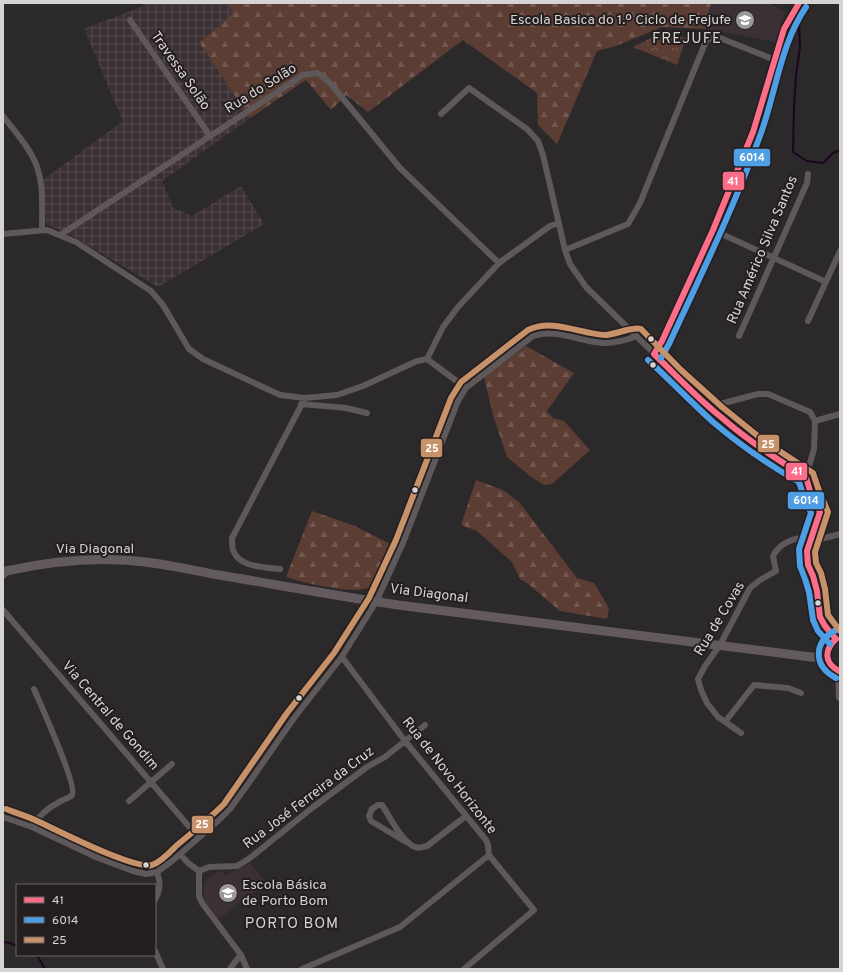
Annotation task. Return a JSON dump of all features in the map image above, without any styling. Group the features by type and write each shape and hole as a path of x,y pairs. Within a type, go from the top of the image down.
{"main road":[{"name":"Via Diagonal","path":"4,571 36,564 64,561 120,560 172,567 376,602 812,657 827,657"},
{"path":"838,638 828,646 827,657 831,666 840,671"}],"street":[{"path":"654,354 662,341 713,230 753,132 784,30 799,3"},
{"name":"Travessa Solão","path":"130,20 210,136"},
{"path":"565,250 628,224 640,203 706,41 710,38 720,38 775,60"},
{"name":"Rua do Solão","path":"60,235 303,74 318,73 331,84 400,168 499,263"},
{"path":"440,114 469,88 526,129 538,141 543,155 565,250 570,264 586,287 638,336 654,354 709,408 764,450 806,477"},
{"path":"3,116 5,124 31,154 39,173 42,196 42,230"},
{"name":"Rua Américo Silva Santos","path":"739,336 807,183 808,174"},
{"path":"426,359 442,326 499,263 550,226 559,223"},
{"path":"3,234 47,230 76,242 150,291 163,305 188,349 203,359 280,396 305,398 337,395 364,386 417,361 426,359 466,388"},
{"path":"713,230 826,282"},
{"path":"808,321 840,251"},
{"path":"3,817 32,828 98,858 133,871 146,874 157,872 180,854 230,809 294,718 342,657 376,602 403,542 458,400 466,388 533,336 542,333 552,333 604,343 621,342 638,336"},
{"path":"709,408 758,394 768,394 810,412 815,421 814,449 806,477 810,491 820,512 806,551 808,565 817,591 820,617 825,626 838,638"},
{"path":"280,569 254,566 238,560 233,550 232,538 305,398"},
{"path":"301,404 346,408 367,413"},
{"path":"815,421 840,414"},
{"path":"811,539 840,534"},
{"name":"Rua de Covas","path":"741,733 718,717 707,703 700,690 698,679 720,645 750,588 760,580 776,571 772,556 777,549 792,540 811,539"},
{"name":"Via Central de Gondim","path":"3,610 198,838"},
{"name":"Rua de Novo Horizonte","path":"342,657 405,741 486,840 489,855 534,910 464,969"},
{"path":"840,671 840,697"},
{"path":"725,722 754,685 788,688 801,693"},
{"path":"32,828 36,820 48,808 71,796 74,791 70,774 34,689"},
{"name":"Rua José Ferreira da Cruz","path":"199,871 209,867 237,866 250,858 312,808 367,767 385,757 425,725"},
{"path":"129,801 172,764"},
{"path":"406,842 382,806 378,805 372,809 369,816 371,821 414,847 420,848 427,846 466,816"},
{"path":"180,854 188,863 199,871 199,896 202,903 241,955 247,969"},
{"path":"302,969 314,967 400,927 489,855"},
{"path":"156,898 159,893 160,882 157,872"},
{"path":"156,953 163,969"},
{"path":"230,969 241,955"}],"shaded area":[{"path":"143,3 227,3 233,12 222,24 199,42 250,118 162,181 173,208 192,216 241,186 264,224 158,287 71,235 46,224 44,179 123,121 84,29 143,6"},
{"name":"Escola Basica do 1.º Ciclo de Frejufe","path":"711,3 769,3 785,12 776,42 705,29"},
{"name":"Escola Básica de Porto Bom","path":"250,863 266,882 218,920 205,901 203,891 205,882 212,875 222,871 226,875"}],"green space":[{"path":"227,3 711,3 705,29 662,27 616,46 597,51 557,144 538,125 537,93 463,40 368,112 346,95 331,110 306,80 250,118 199,42 222,24 233,12"},
{"path":"663,32 686,38 677,65 633,47"},
{"path":"526,346 574,373 547,411 553,418 564,421 590,450 552,484 544,485 530,476 507,457 493,415 484,377"},
{"path":"476,480 503,490 519,502 577,578 594,583 609,608 607,619 560,611 527,583 520,579 512,562 477,531 461,525"},
{"path":"312,511 355,526 394,546 386,570 373,586 350,590 339,589 286,577"}],"waterway":[{"path":"807,3 799,22 800,47 796,75 793,152 807,161 823,163 833,153 840,150"},
{"path":"3,942 16,946"},
{"path":"38,956 45,969"}],"transit line":[{"name":"41","path":"654,354 662,341 713,230 753,132 784,29 799,3"},
{"name":"6014","path":"661,358 705,267 739,189 766,120 784,53 797,22 806,7"},
{"name":"25","path":"6,809 33,819 113,856 143,865 152,865 159,862 213,815 224,804 287,713 334,653 369,598 396,540 451,398 461,382 528,330 537,327 557,326 605,335 638,328 641,329 681,370 722,407 764,441 813,473 828,512 815,552 816,563 821,573 825,589 828,615 840,631"},
{"name":"41","path":"654,354 712,410 741,434 806,477 810,491 820,512 807,551 808,565 817,591 820,617 825,626 836,639"},
{"name":"6014","path":"648,360 713,422 734,439 777,469 799,482 811,513 799,549 800,566 809,592 813,620 818,631 830,644"},
{"name":"6014","path":"836,630 828,635 823,641 819,654 823,667 828,673 836,678"},
{"name":"41","path":"836,639 829,648 827,656 834,668 839,671"}],"place":[{"name":"Escola Basica do 1.º Ciclo de Frejufe","path":"745,20"},
{"name":"Escola Básica de Porto Bom","path":"228,893"}],"district":[{"name":"FREJUFE","path":"687,39"},
{"name":"PORTO BOM","path":"292,924"}]}
